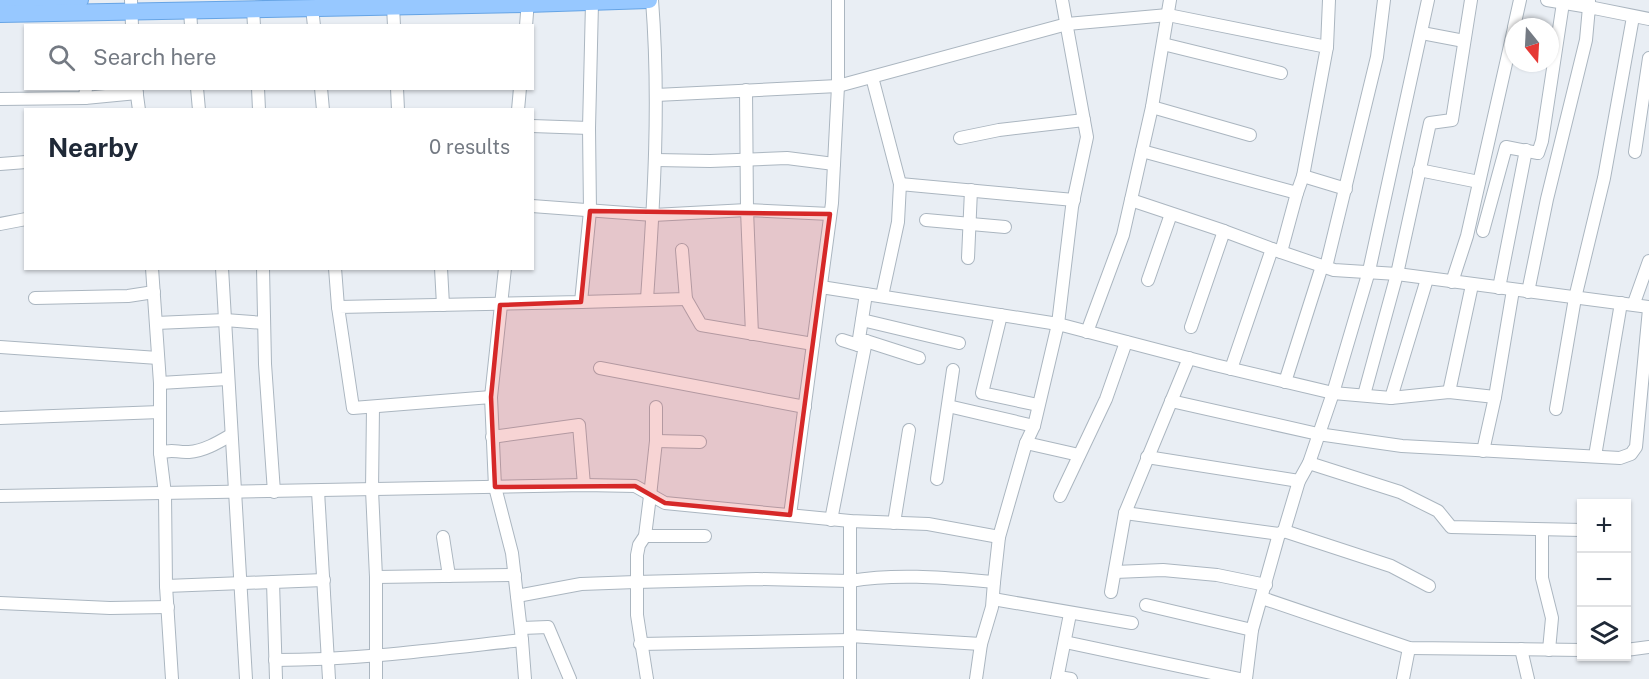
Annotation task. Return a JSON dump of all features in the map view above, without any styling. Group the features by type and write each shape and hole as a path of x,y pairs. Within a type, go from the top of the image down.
{"main road":[{"path":"0,1 80,0"},
{"path":"0,14 131,12 190,17 253,17 290,4 312,8 650,0"}],"street":[{"path":"647,299 656,160 656,55 650,0"},
{"path":"790,515 830,214 838,86 838,0"},
{"path":"976,679 981,644 993,599 999,537 1026,443 1034,426 1058,324 1074,200 1087,137 1062,0"},
{"path":"1088,332 1123,235 1152,107 1170,0"},
{"path":"1232,369 1303,176 1327,48 1329,0"},
{"path":"1285,382 1324,266 1346,189 1377,57 1384,0"},
{"path":"1246,679 1252,630 1281,533 1299,481 1309,463 1333,393 1369,271 1428,0"},
{"path":"1364,394 1397,274 1430,123 1452,120 1471,0"},
{"path":"1516,18 1520,0"},
{"path":"1547,0 1589,4 1649,20"},
{"path":"525,24 528,2"},
{"path":"581,302 590,211 592,3"},
{"path":"1483,231 1506,147 1538,153 1542,141 1563,3"},
{"path":"1528,292 1547,199 1586,40 1589,4"},
{"path":"393,6 394,24"},
{"path":"312,8 315,24"},
{"path":"656,95 838,86 1067,24 1168,15 1327,48"},
{"path":"1556,409 1575,297 1604,178 1634,17"},
{"path":"1422,33 1464,41"},
{"path":"1163,44 1281,73"},
{"path":"1635,152 1649,58"},
{"path":"1452,282 1467,236 1505,67"},
{"path":"872,77 900,184 898,222 882,296"},
{"path":"197,90 200,108"},
{"path":"258,90 259,108"},
{"path":"321,90 323,108"},
{"path":"398,90 398,108"},
{"path":"518,108 520,90"},
{"path":"746,90 747,210 752,334"},
{"path":"0,99 136,91 139,108"},
{"path":"1152,107 1250,135"},
{"path":"960,138 999,130 1084,120"},
{"path":"534,126 589,128"},
{"path":"1499,288 1526,150"},
{"path":"1142,151 1297,192"},
{"path":"656,160 787,158 834,164"},
{"path":"0,164 24,162"},
{"path":"1419,170 1479,182"},
{"path":"1303,176 1346,189"},
{"path":"900,184 1074,200"},
{"path":"968,258 971,190"},
{"path":"1131,200 1334,270 1397,274 1528,292 1634,303 1649,308 1635,452 1620,458 1402,446 1318,434 1171,401"},
{"path":"534,206 653,214 747,210 830,214"},
{"path":"1148,280 1171,214"},
{"path":"0,224 24,219"},
{"path":"926,220 1005,227"},
{"path":"1191,327 1224,231"},
{"path":"682,250 686,299 701,326 813,344"},
{"path":"1634,303 1649,262"},
{"path":"152,270 160,383 160,453 165,494 166,586 172,679"},
{"path":"222,270 246,679"},
{"path":"263,270 274,492"},
{"path":"335,270 338,307 353,408 491,397"},
{"path":"441,270 443,305"},
{"path":"504,270 491,397 492,437 495,487 512,553 525,679"},
{"path":"1391,398 1427,279"},
{"path":"1449,392 1472,285"},
{"path":"821,287 1058,324 1333,393 1391,398 1449,392 1495,397"},
{"path":"1483,451 1495,397 1513,290"},
{"path":"34,298 128,296 153,292"},
{"path":"831,520 862,343 862,320 866,294"},
{"path":"338,307 686,299"},
{"path":"1595,456 1621,303"},
{"path":"1001,315 981,393 1038,405"},
{"path":"156,323 225,320 264,323"},
{"path":"862,320 959,343"},
{"path":"842,340 919,358"},
{"path":"1060,496 1106,399 1126,342"},
{"path":"0,347 158,358"},
{"path":"1111,592 1125,513 1189,358"},
{"path":"600,368 805,407"},
{"path":"937,479 953,370"},
{"path":"160,383 227,379"},
{"path":"948,406 1034,426"},
{"path":"374,407 372,490 376,576 376,679"},
{"path":"647,679 640,644 636,582 637,555 639,545 645,536 650,496 656,441 656,407"},
{"path":"0,418 160,412"},
{"path":"492,437 579,424 584,485"},
{"path":"894,523 909,430"},
{"path":"160,453 169,449 189,452 219,443 231,435"},
{"path":"656,441 700,442"},
{"path":"1026,443 1079,455"},
{"path":"1147,458 1299,481"},
{"path":"1309,463 1400,492 1438,511 1451,526 1577,530"},
{"path":"0,496 584,485 636,486 665,503 850,522 928,524 999,537"},
{"path":"318,491 329,679"},
{"path":"1125,513 1281,533 1392,566 1429,586"},
{"path":"850,522 850,679"},
{"path":"1542,530 1542,578 1552,618 1549,650"},
{"path":"645,536 705,536"},
{"path":"444,537 449,576"},
{"path":"1115,572 1163,570 1217,574 1266,585"},
{"path":"376,576 515,575"},
{"path":"517,596 581,584 636,582 757,579 850,581 873,577 921,576 994,582"},
{"path":"166,586 324,580"},
{"path":"273,582 276,679"},
{"path":"1262,598 1409,648 1577,650"},
{"path":"993,599 1132,624"},
{"path":"0,603 110,608 168,607"},
{"path":"1146,605 1252,630"},
{"path":"1070,614 1057,678 1071,679"},
{"path":"275,660 375,657 522,634 548,627 570,679"},
{"path":"640,644 850,638 981,644"},
{"path":"1065,642 1240,679"},
{"path":"1631,649 1649,647"},
{"path":"1403,679 1409,648"},
{"path":"1521,650 1528,679"}],"highlighted area":[{"path":"590,211 830,214 790,515 665,503 635,486 495,487 491,397 500,305 581,302"}]}
